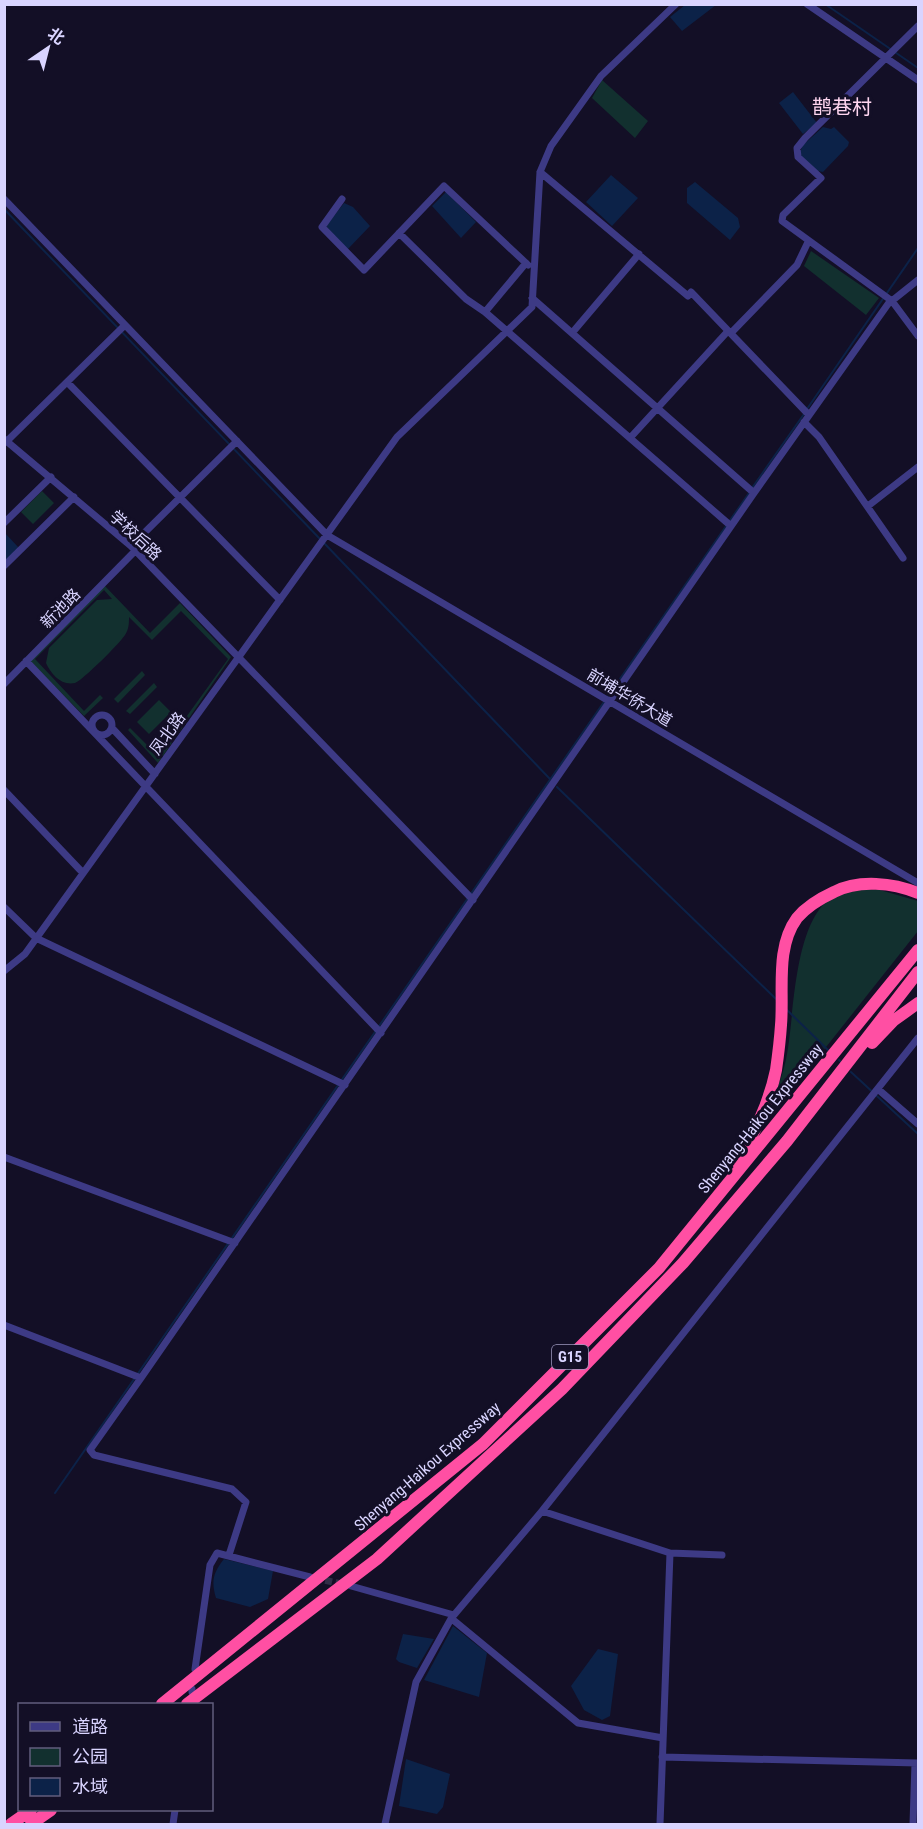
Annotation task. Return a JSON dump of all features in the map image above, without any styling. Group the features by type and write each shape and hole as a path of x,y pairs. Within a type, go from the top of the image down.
{"highway":[{"path":"721,1192 765,1110 776,1071 782,1024 783,954 797,918 816,901 843,887 866,883 907,889 918,893"},
{"name":"Shenyang-Haikou Expressway","path":"163,1703 483,1444 659,1268 918,950"},
{"name":"Shenyang-Haikou Expressway","path":"190,1695 377,1559 562,1389 683,1263 818,1101 918,972"},
{"path":"818,1101 893,1021 918,1003"},
{"path":"11,1824 32,1816"}],"street":[{"path":"676,4 601,75 550,146 540,172 532,298 752,491"},
{"path":"807,4 890,53 918,80"},
{"path":"918,26 797,148 798,157 821,178 783,215 782,221 887,298 918,336"},
{"path":"540,172 688,296 692,292 807,413"},
{"path":"342,199 322,227 364,270 444,186 534,271"},
{"name":"前埔华侨大道","path":"4,199 122,328 324,539 608,699 918,884"},
{"path":"399,233 466,299 485,312 729,524"},
{"path":"630,438 797,265 808,242"},
{"path":"572,333 639,254"},
{"path":"485,312 526,263"},
{"path":"230,1555 246,1502 232,1489 94,1455 90,1450 138,1377 729,524 804,422 807,413 887,298 918,280"},
{"name":"凤北路","path":"4,971 25,954 398,437 532,307 532,298"},
{"path":"6,441 122,328"},
{"path":"67,382 280,600"},
{"path":"804,422 819,437 903,558"},
{"name":"学校后路","path":"6,441 133,548 470,898"},
{"name":"新池路","path":"4,684 233,445"},
{"path":"868,506 918,467"},
{"path":"4,523 51,477"},
{"path":"4,566 74,497"},
{"path":"27,662 379,1030"},
{"path":"95,733 92,723 99,716 108,717 112,728 154,774"},
{"path":"95,733 105,735 112,728"},
{"path":"4,790 83,873"},
{"path":"4,907 36,938 342,1083"},
{"path":"385,1824 416,1682 453,1617 542,1511 918,1038"},
{"path":"876,1093 918,1124"},
{"path":"4,1158 232,1242"},
{"path":"4,1325 138,1377"},
{"path":"542,1511 670,1553 722,1555"},
{"path":"195,1670 210,1565 217,1553 310,1577"},
{"path":"660,1824 670,1553"},
{"path":"351,1586 453,1617 578,1723 663,1738"},
{"path":"662,1757 917,1763 913,1824"}],"green space":[{"path":"602,80 648,121 635,138 592,98"},
{"path":"811,251 879,298 866,315 804,266"},
{"path":"42,491 54,503 33,524 21,512"},
{"path":"104,585 150,633 180,603 231,657 158,763 128,730 130,728 158,756 228,659 181,611 152,640 129,617 125,635 93,669 75,683 61,681 46,663 49,648 97,600 112,599 104,590 35,659 84,711 100,695 103,698 84,716 29,660"},
{"path":"142,671 145,675 118,703 114,699"},
{"path":"154,683 157,687 130,714 126,711"},
{"path":"159,700 171,712 149,734 137,722"},
{"path":"880,890 918,901 918,931 777,1109 770,1107 786,1061 799,963 814,917 827,901 843,892"}],"water":[{"path":"685,5 716,5 682,31 670,17"},
{"path":"793,92 817,123 803,134 779,103"},
{"path":"823,127 831,129 834,127 849,142 848,146 823,172 813,170 799,154 803,145"},
{"path":"611,175 638,198 612,226 586,202"},
{"path":"695,182 738,218 740,227 730,240 687,203 687,188"},
{"path":"446,192 476,222 461,238 432,206"},
{"path":"344,203 353,207 370,226 347,250 326,226"},
{"path":"5,533 19,548 5,562"},
{"path":"224,1559 273,1571 268,1599 250,1607 216,1598 214,1577"},
{"path":"453,1626 487,1653 479,1697 424,1680"},
{"path":"403,1634 434,1639 417,1668 396,1659"},
{"path":"598,1649 618,1654 610,1716 602,1720 584,1710 571,1686"},
{"path":"406,1759 450,1774 443,1807 437,1814 399,1806"}],"waterway":[{"path":"825,4 918,68"},
{"path":"4,209 320,539"},
{"path":"807,409 918,248"},
{"path":"752,488 804,414"},
{"path":"55,1493 749,493"},
{"path":"324,543 550,779"},
{"path":"557,787 777,1000"},
{"path":"786,1009 828,1050"},
{"path":"851,1072 918,1134"}],"tunnel":[{"path":"315,1578 342,1584"}],"district":[{"name":"鹊巷村","path":"842,107"}]}
